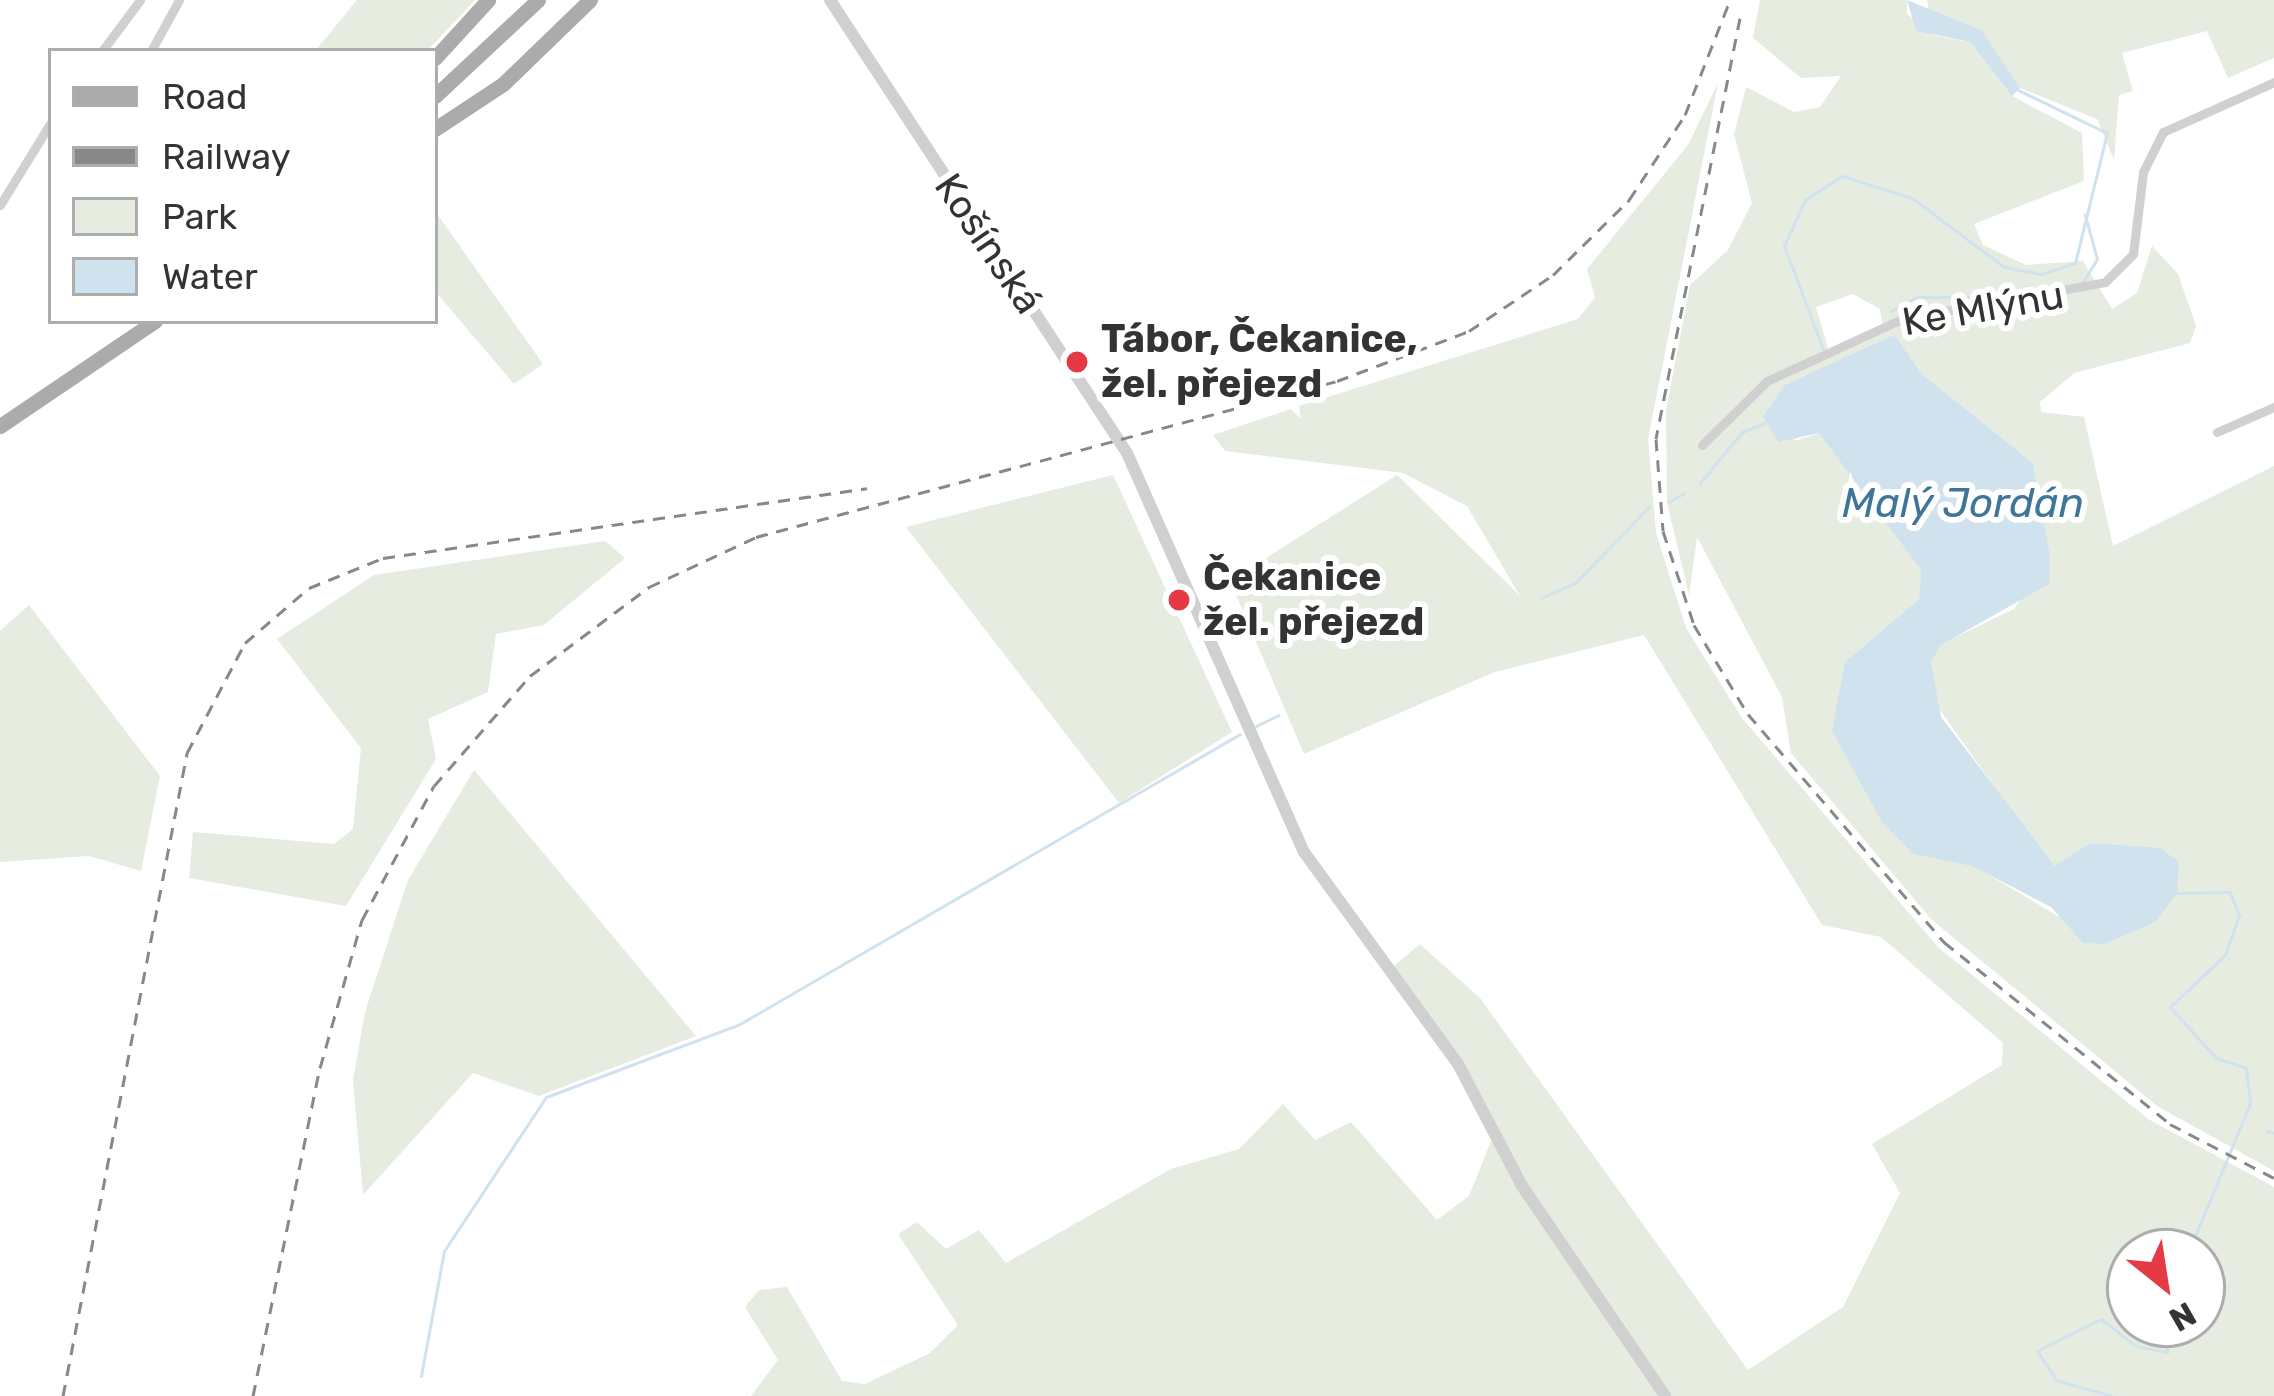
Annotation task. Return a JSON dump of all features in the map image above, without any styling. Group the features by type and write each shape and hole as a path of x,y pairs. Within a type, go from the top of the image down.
{"main road":[{"path":"438,55 488,0"},
{"path":"438,93 538,0"},
{"path":"438,127 503,84 590,0"},
{"path":"0,426 151,324"}],"street":[{"path":"104,48 140,0"},
{"path":"153,48 178,0"},
{"name":"Košínská","path":"830,0 1145,488 1304,852 1458,1064 1522,1186 1665,1396"},
{"name":"Ke Mlýnu","path":"1702,445 1734,403 1792,366 1920,314 2105,282 2133,254 2143,172 2163,133 2274,82"},
{"path":"0,206 48,127"},
{"path":"2217,432 2274,406"}],"green space":[{"path":"357,0 475,0 430,48 317,48"},
{"path":"1760,0 1907,0 1907,14 1936,36 1970,42 2012,96 2082,133 2084,181 1974,224 1983,245 2026,265 2083,261 2112,309 2137,293 2152,246 2178,274 2196,326 2190,343 2074,373 2040,402 2041,412 2084,417 2113,546 2274,466 2274,1171 2157,1106 1931,919 1791,753 1782,697 1697,537 1689,595 1667,503 1666,411 1690,285 1728,250 1752,203 1734,134 1746,87 1794,112 1820,107 1841,76 1801,78 1753,38","holes":["1853,294 1880,309 1884,331 1830,355 1816,307","1893,335 1922,374 2033,463 2050,555 2014,609 1941,644 1931,662 1935,703 2046,860 2056,866 2090,843 2121,846 2154,923 2105,944 1972,865 1913,854 1845,662 1919,599 1921,570 1820,433 1794,441"]},
{"path":"1927,0 2274,0 2274,58 2228,78 2207,31 2122,53 2133,91 2119,95 2114,160 2097,119 2020,88 1956,25 1930,18"},
{"path":"1718,83 1648,439 1656,533 1686,628 1742,718 1938,947 2148,1119 2274,1187 2274,1396 751,1396 778,1360 745,1307 759,1290 787,1287 842,1381 865,1384 930,1353 958,1325 898,1234 917,1222 946,1249 979,1230 1006,1263 1171,1169 1239,1149 1283,1104 1315,1140 1351,1122 1437,1220 1469,1196 1495,1131 1394,966 1420,944 1480,998 1748,1370 1843,1307 1900,1193 1872,1144 2002,1065 2003,1043 1881,937 1822,925 1644,635 1495,672 1304,754 1230,581 1397,475 1520,596 1467,506 1403,473 1225,451 1213,435 1291,409 1301,419 1299,406 1578,319 1595,298 1587,269 1688,145"},
{"path":"438,215 543,364 514,384 438,295"},
{"path":"1113,475 1232,732 1119,803 906,527"},
{"path":"605,541 625,558 544,625 496,634 488,692 428,719 436,759 346,906 189,878 193,832 334,844 353,829 361,748 277,639 374,575"},
{"path":"29,605 160,776 141,871 89,856 0,862 0,631"},
{"path":"474,770 696,1036 539,1096 473,1073 363,1195 353,1080 365,1012 408,880"}],"water":[{"path":"1907,0 1981,30 2020,88 2012,96 1970,42 1916,31"},
{"name":"Malý Jordán","path":"1894,335 1922,374 2033,463 2050,555 2049,584 1941,645 1931,662 1941,717 2055,866 2090,843 2160,848 2179,862 2177,893 2154,923 2105,944 2083,943 2051,907 1972,866 1913,854 1882,822 1832,731 1845,662 1919,599 1921,570 1819,433 1778,442 1763,416 1785,385"}],"waterway":[{"path":"1823,349 1784,246 1805,200 1842,176 1912,198 2004,267 2041,274 2075,263 2107,133 2016,89"},
{"path":"2083,282 2097,259 2085,215"},
{"path":"1891,311 1916,297 1998,297"},
{"path":"1700,483 1742,432 1764,423"},
{"path":"1669,502 1684,493"},
{"path":"1541,598 1575,583 1650,506"},
{"path":"1256,726 1279,715"},
{"path":"421,1376 444,1251 546,1097 738,1025 1240,734"},
{"path":"2174,893 2230,892 2239,915 2225,955 2170,1007 2216,1058 2246,1068 2250,1103 2198,1228"},
{"path":"2267,1131 2274,1133"},
{"path":"2106,1323 2101,1319 2037,1351 2056,1380 2112,1396"},
{"path":"2146,1348 2167,1352 2167,1348"}],"railway":[{"path":"253,1396 320,1068 362,920 434,786 530,676 649,587 756,537 1337,381 1469,331 1553,275 1629,200 1685,115 1730,0"},
{"path":"1740,18 1656,439 1663,531 1694,625 1748,714 1944,942 2170,1124 2274,1178"},
{"path":"63,1396 187,753 245,643 309,588 383,558 867,488"}],"place":[{"name":"Tábor, Čekanice, žel. přejezd","path":"1077,362"},
{"name":"Čekanice žel. přejezd","path":"1179,600"}]}
